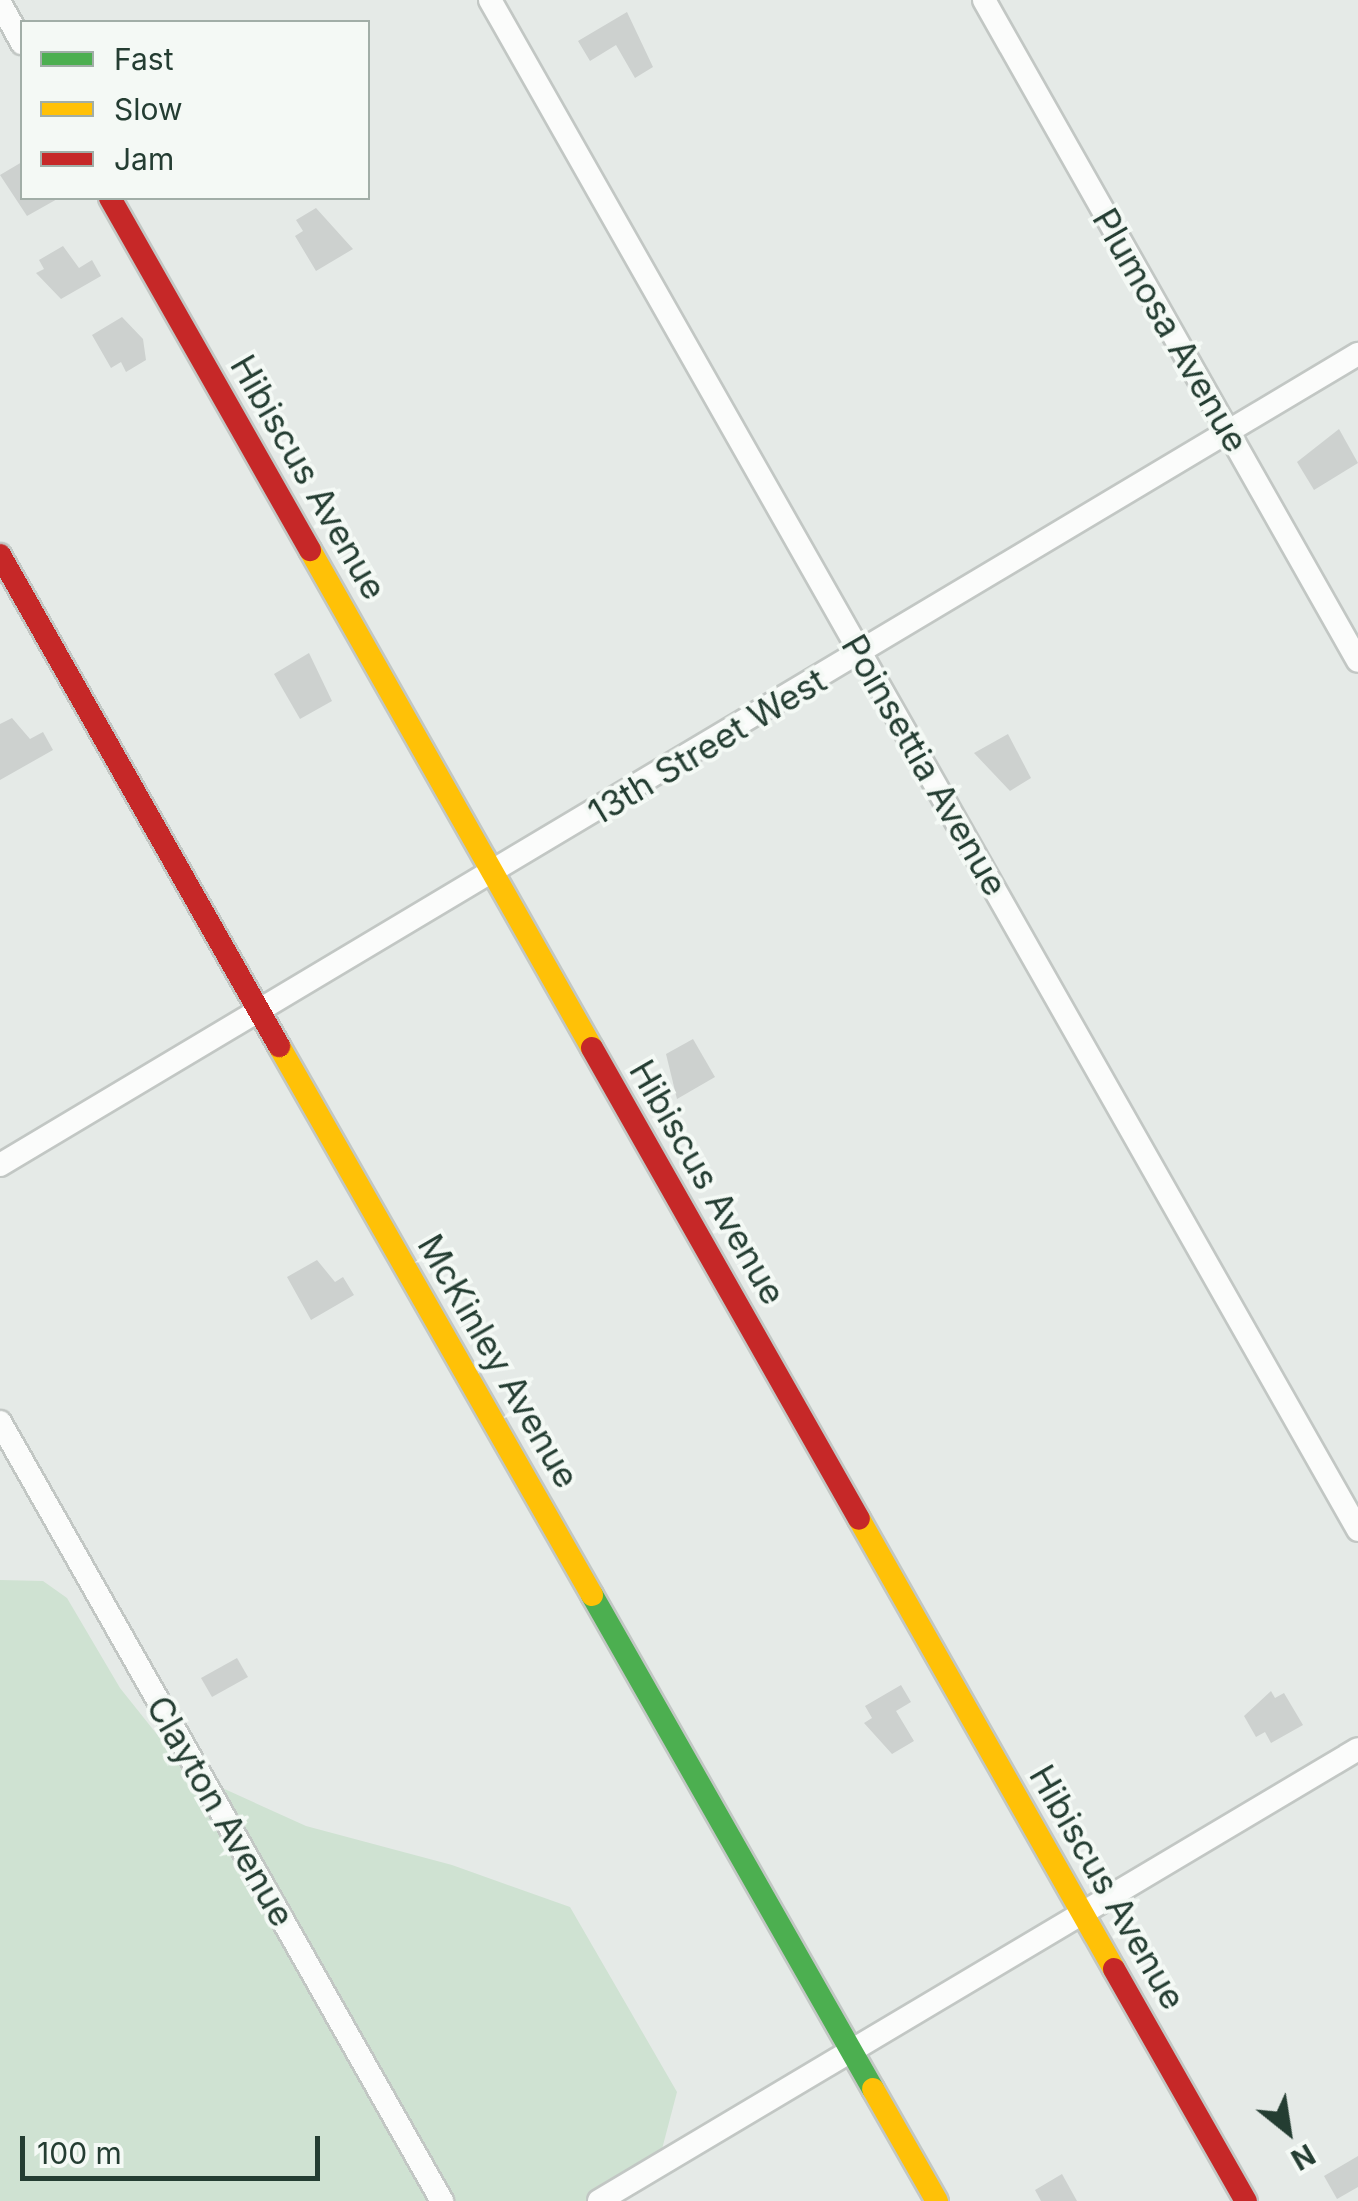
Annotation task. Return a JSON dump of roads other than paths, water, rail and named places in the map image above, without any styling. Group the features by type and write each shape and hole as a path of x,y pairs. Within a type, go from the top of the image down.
{"street":[{"name":"Poinsettia Avenue","path":"490,0 1358,1530"},
{"name":"Plumosa Avenue","path":"984,0 1358,660"},
{"path":"0,4 20,39"},
{"name":"Hibiscus Avenue","path":"111,200 1246,2201"},
{"name":"13th Street West","path":"0,1165 1358,354"},
{"name":"McKinley Avenue","path":"0,555 937,2201"},
{"name":"Clayton Avenue","path":"0,1422 442,2201"},
{"path":"599,2201 1358,1749"}]}
